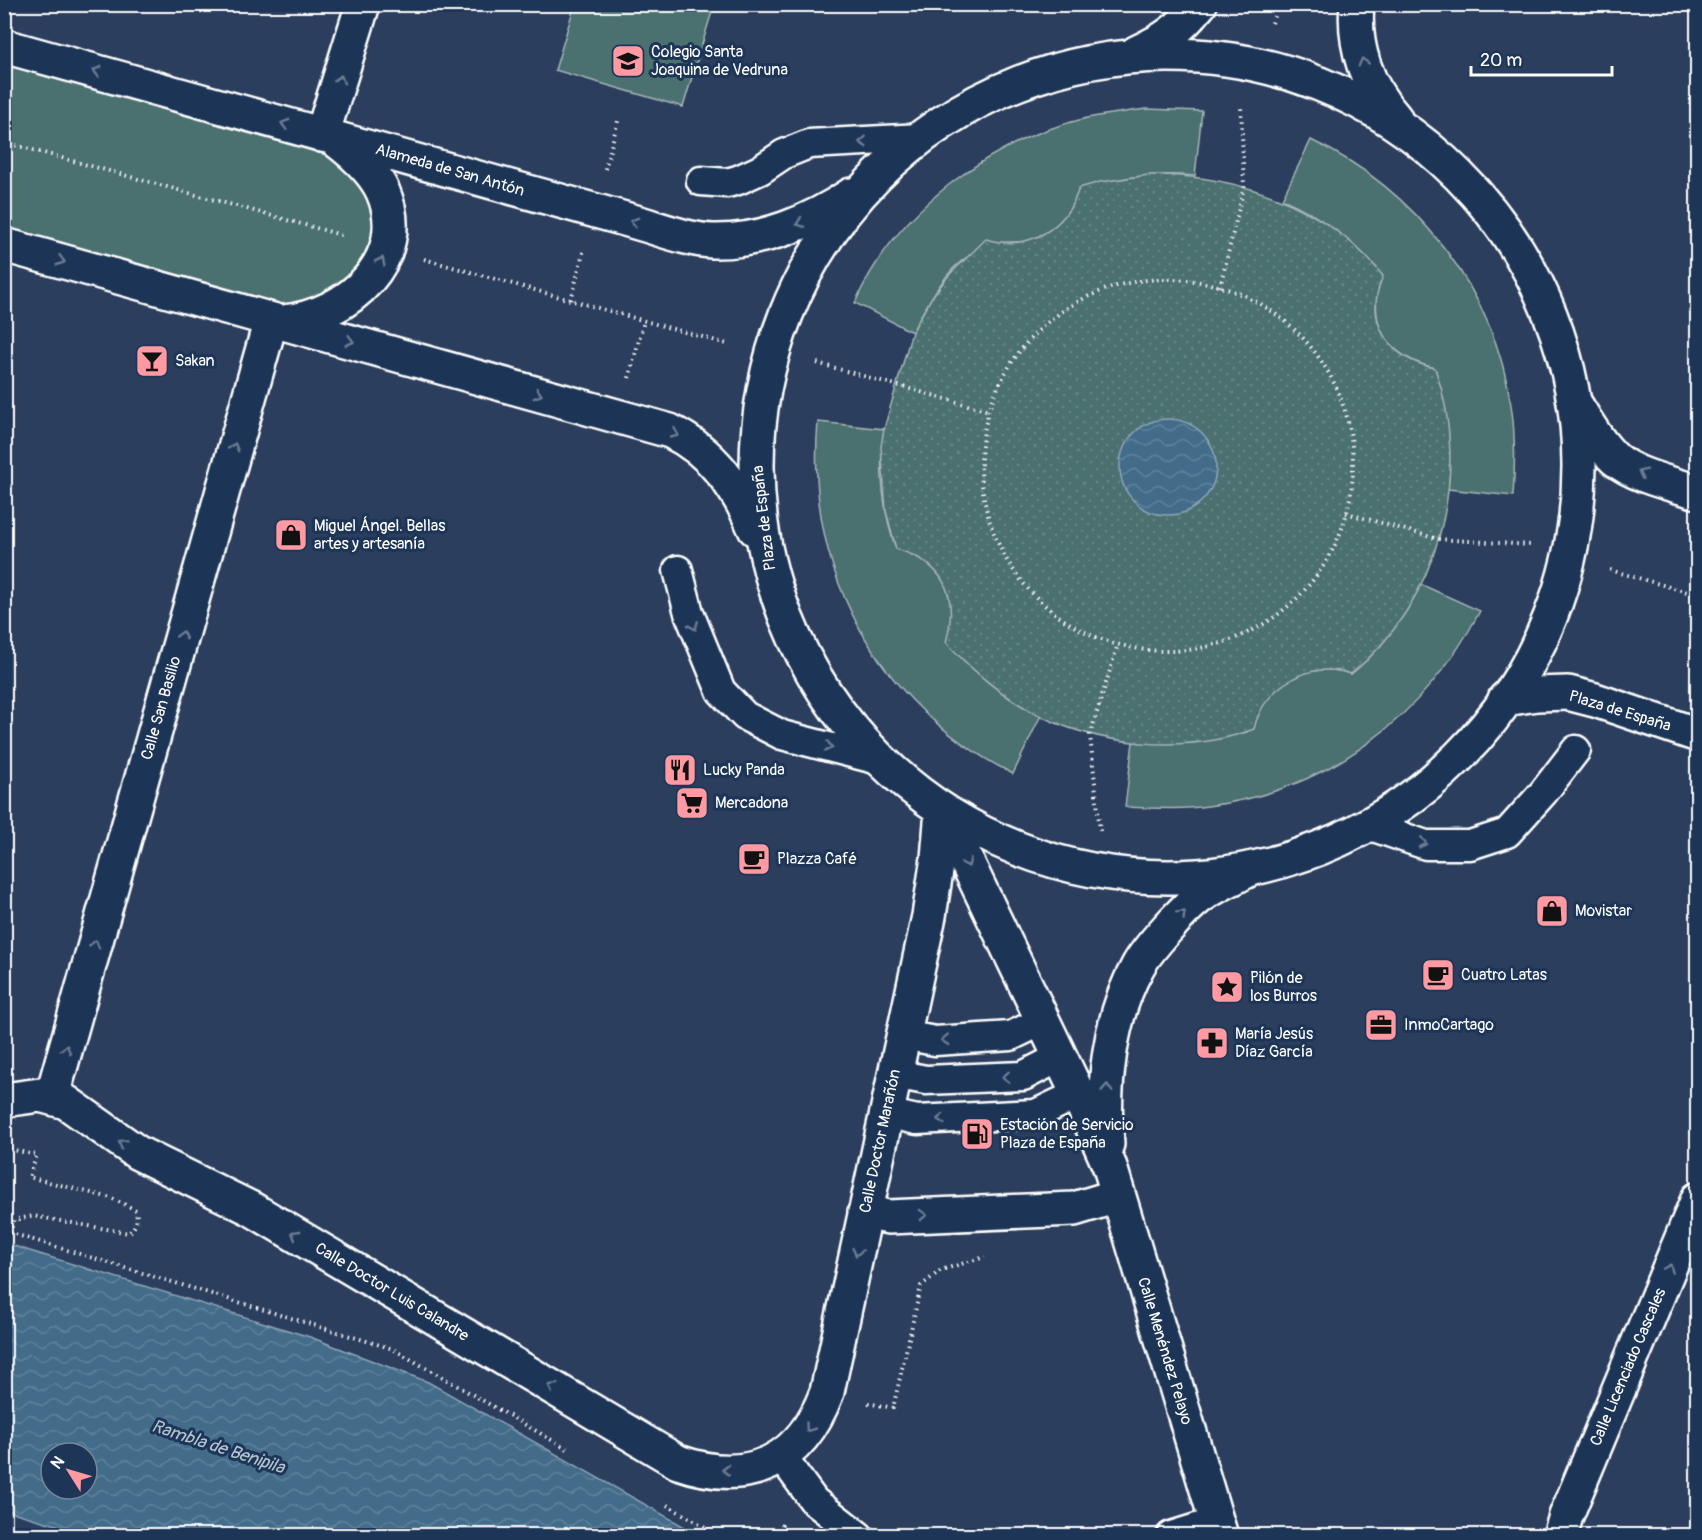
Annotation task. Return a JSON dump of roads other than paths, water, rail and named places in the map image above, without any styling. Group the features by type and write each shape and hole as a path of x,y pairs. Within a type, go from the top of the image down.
{"main road":[{"path":"277,321 315,316 350,296 365,284 378,267 387,248 390,226 388,206 382,190 358,159 327,136 363,4"},
{"path":"1129,57 1165,40 1185,23 1200,4"},
{"path":"1357,4 1361,59 1370,84 1385,107 1404,129"},
{"name":"Alameda de San Antón","path":"4,46 711,241 759,236 808,220 830,210 885,170"},
{"name":"Plaza de España","path":"1161,55 1215,57 1289,72 1349,96 1404,129 1426,145 1467,182 1517,247 1531,272 1563,348 1574,402 1578,481 1568,560 1543,632 1526,667 1487,725 1444,770 1411,797 1368,825 1291,858 1250,869 1209,875 1156,878 1094,871 1040,858 1015,849 974,829 909,787 879,760 847,724 813,675 797,644 771,577 760,512 757,455 762,403 783,323 815,258 854,202 921,138 969,107 1020,83 1074,66 1129,57 1161,55"},
{"path":"4,245 670,431 693,443 705,453 730,482 743,502 755,529 771,577"},
{"name":"Calle San Basilio","path":"52,1097 277,321"},
{"name":"Plaza de España","path":"1574,402 1595,435 1616,460 1648,477 1698,492"},
{"name":"Plaza de España","path":"1505,699 1537,694 1568,693 1698,735"},
{"path":"942,810 1078,1094 1113,1181"},
{"name":"Calle Doctor Marañón","path":"782,1457 810,1428 827,1392 933,890 942,810"},
{"path":"1113,1181 1106,1109 1110,1060 1124,998 1139,965 1170,927 1199,897 1250,869"},
{"name":"Calle Doctor Luis Calandre","path":"4,1100 40,1095 66,1102 138,1154 252,1209 678,1462 698,1468 741,1470 761,1466 782,1457"},
{"path":"866,1212 888,1217 1074,1209 1113,1181"},
{"name":"Calle Menéndez Pelayo","path":"1113,1181 1218,1529"},
{"name":"Calle Licenciado Cascales","path":"1560,1536 1566,1515 1698,1199"}],"lane":[{"path":"701,181 727,183 738,180 760,170 784,154 809,144 921,138"},
{"path":"678,570 689,613 721,691 745,716 782,735 879,760"},
{"path":"1368,825 1426,845 1470,845 1507,833 1543,793 1576,750"},
{"path":"903,1035 935,1041 1011,1036 1042,1021"},
{"path":"894,1074 926,1080 1023,1076 1060,1057"},
{"path":"886,1113 917,1120 1036,1114 1078,1094"},
{"path":"782,1457 814,1501 859,1536"},
{"path":"1171,1536 1218,1529"}],"water":[{"path":"1168,419 1186,423 1202,433 1212,449 1216,467 1212,485 1202,501 1186,511 1168,515 1150,511 1134,501 1124,485 1120,467 1124,449 1134,433 1150,423"},
{"name":"Rambla de Benipila","path":"4,1243 310,1337 428,1382 699,1535 94,1536 5,1510"}],"place":[{"name":"Colegio Santa Joaquina de Vedruna","path":"628,61"},
{"name":"Sakan","path":"152,361"},
{"name":"Miguel Ángel. Bellas artes y artesanía","path":"291,535"},
{"name":"Lucky Panda","path":"680,770"},
{"name":"Mercadona","path":"692,803"},
{"name":"Plazza Café","path":"754,859"},
{"name":"Movistar","path":"1552,911"},
{"name":"Cuatro Latas","path":"1438,975"},
{"name":"Pilón de los Burros","path":"1227,987"},
{"name":"InmoCartago","path":"1381,1025"},
{"name":"María Jesús Díaz García","path":"1212,1043"},
{"name":"Estación de Servicio Plaza de España","path":"977,1134"}]}
